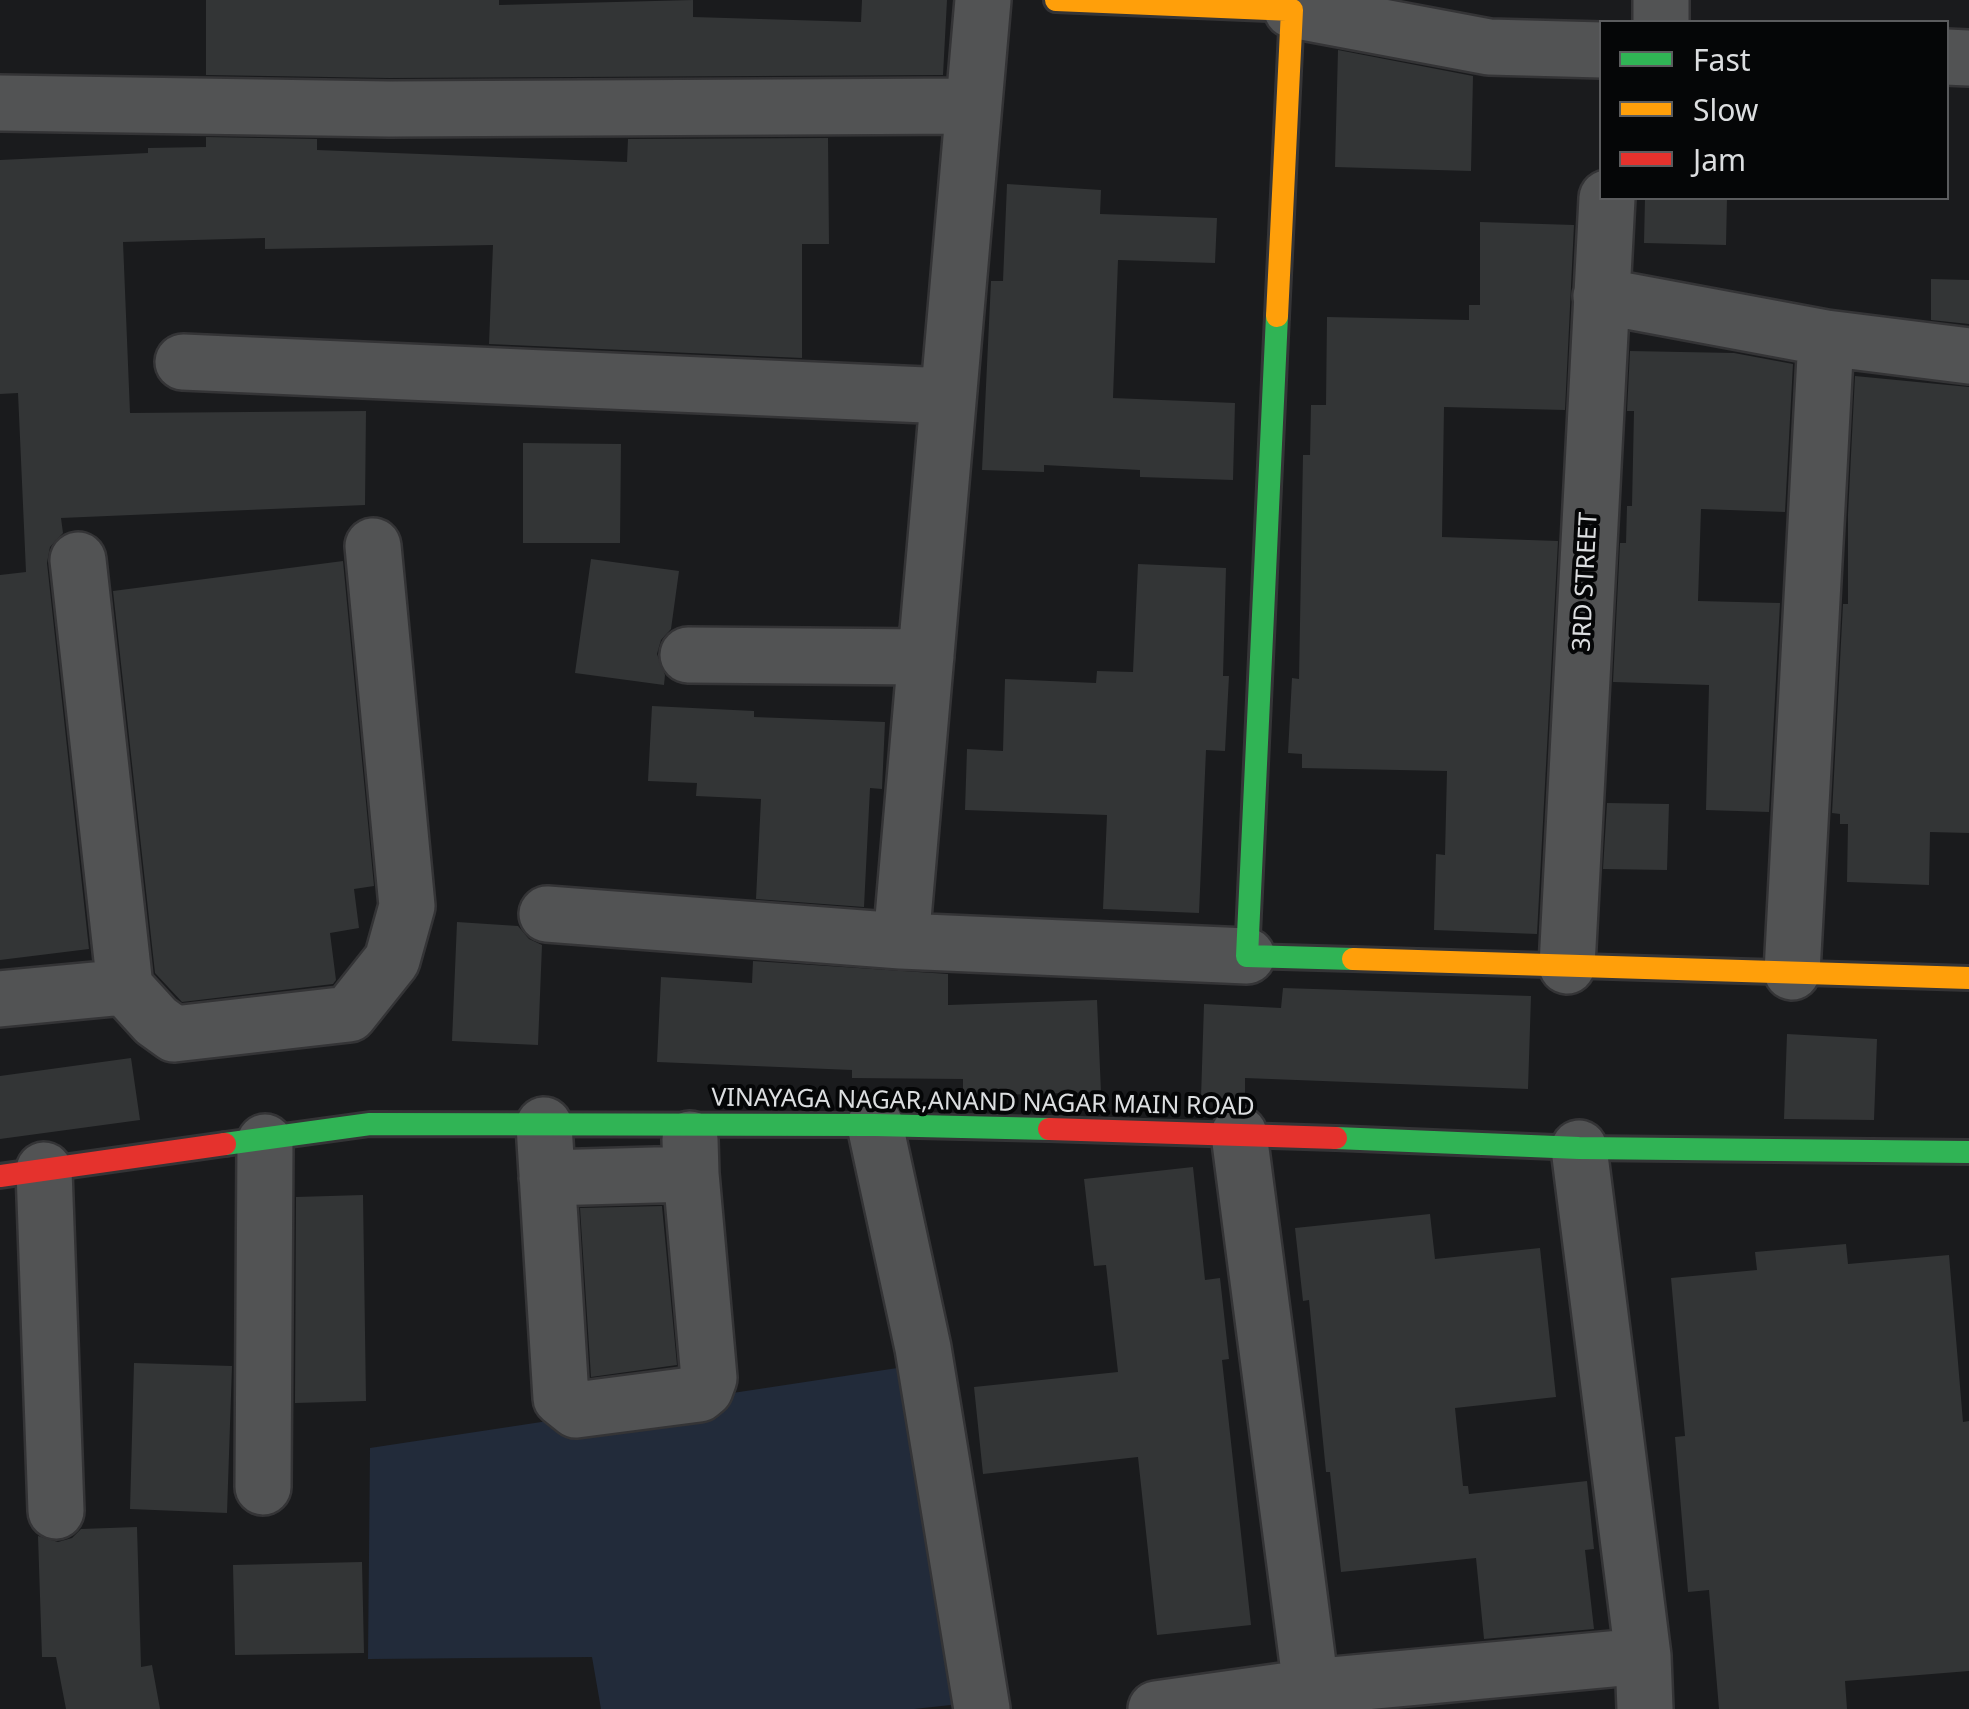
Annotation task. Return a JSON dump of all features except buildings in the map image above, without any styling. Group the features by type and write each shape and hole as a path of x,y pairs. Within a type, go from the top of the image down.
{"street":[{"path":"901,940 983,0"},
{"path":"1056,0 1292,10 1489,47 1599,50"},
{"path":"1248,956 1292,10"},
{"path":"0,103 389,109 973,106"},
{"name":"3RD STREET","path":"1567,966 1606,200"},
{"path":"1600,296 1826,338 1969,356"},
{"path":"1792,972 1826,338"},
{"path":"183,362 948,396"},
{"path":"78,560 125,987 146,1012 174,1034 201,1034 350,1014 392,960 407,906 373,546"},
{"path":"688,655 926,657"},
{"path":"548,914 901,940 1248,956 1969,978"},
{"path":"0,999 125,987"},
{"name":"VINAYAGA NAGAR,ANAND NAGAR MAIN ROAD","path":"22,1173 266,1142 370,1124 544,1125 690,1150 875,1125 1968,1158"},
{"path":"544,1125 561,1398 576,1410 700,1394 709,1378 690,1150 548,1178"},
{"path":"875,1125 923,1348 982,1709"},
{"path":"1239,1134 1311,1687"},
{"path":"263,1487 266,1142"},
{"path":"1156,1709 1311,1687 1644,1683 1579,1148"},
{"path":"22,1173 56,1511"}],"shaded area":[{"path":"904,1367 960,1704 914,1709 601,1709 592,1657 368,1659 370,1448"}],"traffic: fast":[{"path":"1277,316 1247,956 1353,959"},
{"path":"225,1144 370,1124 1049,1129"},
{"path":"1336,1138 1579,1148 1969,1152"}],"traffic: slow":[{"path":"1056,0 1292,10 1277,316"},
{"path":"1353,959 1969,978"}],"traffic: jam":[{"path":"1049,1129 1336,1138"},
{"path":"0,1176 225,1144"}]}
